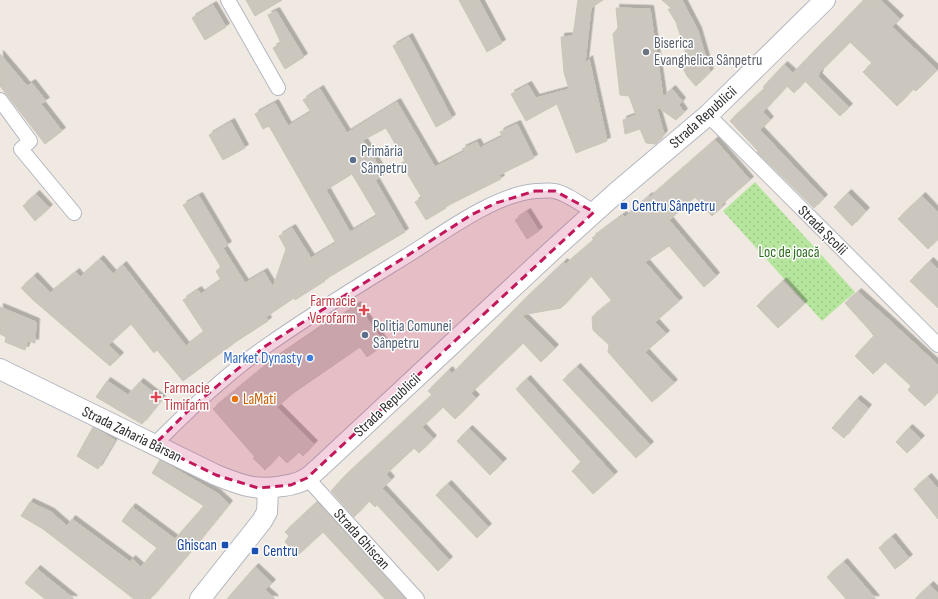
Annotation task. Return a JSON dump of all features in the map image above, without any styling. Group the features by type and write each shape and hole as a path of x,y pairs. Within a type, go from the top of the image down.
{"main road":[{"name":"Strada Republicii","path":"268,489 291,485 307,478 319,468 554,248 708,115 825,0"},
{"name":"Strada Zaharia Bârsan","path":"0,369 216,475 239,484 268,489"},
{"path":"200,599 262,521 267,512 268,489"}],"street":[{"path":"228,0 278,88"},
{"path":"0,100 30,141 21,148 74,213"},
{"name":"Strada Școlii","path":"708,115 938,345"},
{"path":"154,445 204,397 264,347 471,215 496,203 535,191 555,191 569,197 594,212"},
{"name":"Strada Ghiscan","path":"307,478 417,599"}],"highlighted area":[{"path":"535,191 555,191 594,212 307,478 291,485 258,488 216,475 154,445 192,407 264,347 471,215 496,203"}],"green space":[{"name":"Loc de joacă","path":"755,182 855,292 822,321 723,211"}],"building":[{"path":"246,0 282,0 255,16"},
{"path":"459,0 479,0 502,43 487,52"},
{"path":"578,0 603,0 591,8 585,63 589,59 607,141 576,153 557,104 526,121 511,94 528,85 536,98 569,89 564,72 561,37 573,36"},
{"path":"662,0 682,0 698,31 710,72 696,86 687,76 680,62 686,56 684,47 676,22 668,9 672,9"},
{"path":"864,0 880,0 900,19 892,27 937,70 916,91 913,89 897,106 863,72 872,63 850,42 819,73 820,74 818,76 849,107 840,116 805,81 794,93 787,86 763,112 770,120 760,130 824,198 814,208 757,152 758,151 730,121 765,88 763,87 784,65 793,73"},
{"path":"213,5 226,27 205,40 192,18"},
{"path":"616,8 650,9 663,97 672,89 682,101 679,105 684,112 676,120 656,106 664,134 656,144 646,143 640,129 625,134 623,120 636,115 629,96 620,95 613,34 618,28"},
{"path":"276,11 304,57 285,69 273,48 281,43 268,15"},
{"path":"409,37 452,118 436,127 393,46"},
{"path":"0,54 27,86 32,83 46,101 41,104 62,131 45,144 0,86"},
{"path":"320,89 347,133 397,102 435,167 464,152 462,149 477,142 480,148 502,137 500,132 517,124 534,158 499,175 501,179 445,207 446,208 426,220 415,202 422,198 401,163 405,161 386,128 363,140 384,175 375,180 405,232 324,280 325,281 295,300 294,298 266,317 268,321 237,341 183,381 157,350 154,353 131,324 108,345 120,356 110,366 21,288 34,276 50,293 76,272 80,277 100,259 113,274 123,265 186,346 204,332 183,300 198,290 201,294 221,280 216,271 221,267 183,205 199,196 228,245 223,248 245,283 264,272 273,287 286,249 279,236 292,228 311,258 336,243 269,126 263,129 255,114 275,103 288,126 311,112 303,100","holes":["352,174 377,216 350,232 326,190"]},
{"path":"231,122 245,148 223,160 209,135"},
{"path":"715,140 750,180 721,205 722,207 712,216 695,197 669,220 716,276 704,287 669,246 645,262 679,301 655,322 666,334 645,352 674,383 652,402 608,352 609,345 593,330 592,317 612,301 591,276 561,308 522,315 555,348 541,362 523,343 471,393 476,398 455,419 443,407 422,427 433,439 419,453 414,448 386,474 391,480 382,488 449,560 438,571 377,505 375,507 369,501 354,517 331,491 345,476 432,395 428,391 449,370 452,374 525,299 564,262 566,264 594,240 592,238 623,215 625,217 649,196 650,197"},
{"path":"848,193 866,211 852,226 834,207"},
{"path":"36,194 49,208 35,221 23,206"},
{"path":"922,196 938,213 938,239 928,249 898,219"},
{"path":"527,212 539,231 527,239 515,220"},
{"path":"930,261 938,269 938,308 910,281"},
{"path":"783,281 804,304 778,328 757,306"},
{"path":"858,292 938,365 938,392 925,406 908,390 911,386 885,362 873,374 855,356 874,336 845,303"},
{"path":"357,305 385,344 367,357 360,347 292,394 277,407 314,444 303,456 299,452 287,463 279,455 265,470 253,458 255,457 213,409 270,362 327,323 329,325"},
{"path":"0,307 36,322 35,343 28,341 25,350 5,342 6,337 0,334"},
{"path":"577,367 650,445 636,458 563,380"},
{"path":"527,379 614,475 593,494 572,471 581,462 516,389"},
{"path":"107,381 128,395 140,382 162,399 142,424 96,397"},
{"path":"857,399 868,408 844,438 832,428"},
{"path":"93,427 115,440 98,469 77,456"},
{"path":"909,428 921,439 907,453 896,442"},
{"path":"469,429 503,462 490,475 457,441"},
{"path":"160,460 217,493 229,504 150,599 134,599 43,529 21,516 30,502 51,512 67,526 72,519 130,562 132,559 141,567 157,548 122,521 132,507 175,539 204,506 152,473"},
{"path":"928,477 938,489 938,519 914,489"},
{"path":"448,484 488,527 477,538 436,495"},
{"path":"317,502 406,599 385,599 323,532 298,555 285,542 289,536 285,532"},
{"path":"892,537 909,558 895,569 879,548"},
{"path":"844,562 876,599 846,599 827,577"},
{"path":"255,567 272,583 265,590 275,599 227,599"},
{"path":"37,569 74,599 45,599 25,583"},
{"path":"930,585 938,593 938,599 915,599"}],"place":[{"name":"Biserica Evanghelica Sânpetru","path":"646,52"},
{"name":"Primăria Sânpetru","path":"353,160"},
{"name":"Centru Sânpetru","path":"624,206"},
{"name":"Farmacie Verofarm","path":"364,310"},
{"name":"Poliția Comunei Sânpetru","path":"365,335"},
{"name":"Market Dynasty","path":"310,358"},
{"name":"Farmacie Timifarm","path":"156,397"},
{"name":"LaMati","path":"235,399"},
{"name":"Ghiscan","path":"225,545"},
{"name":"Centru","path":"255,551"}]}
